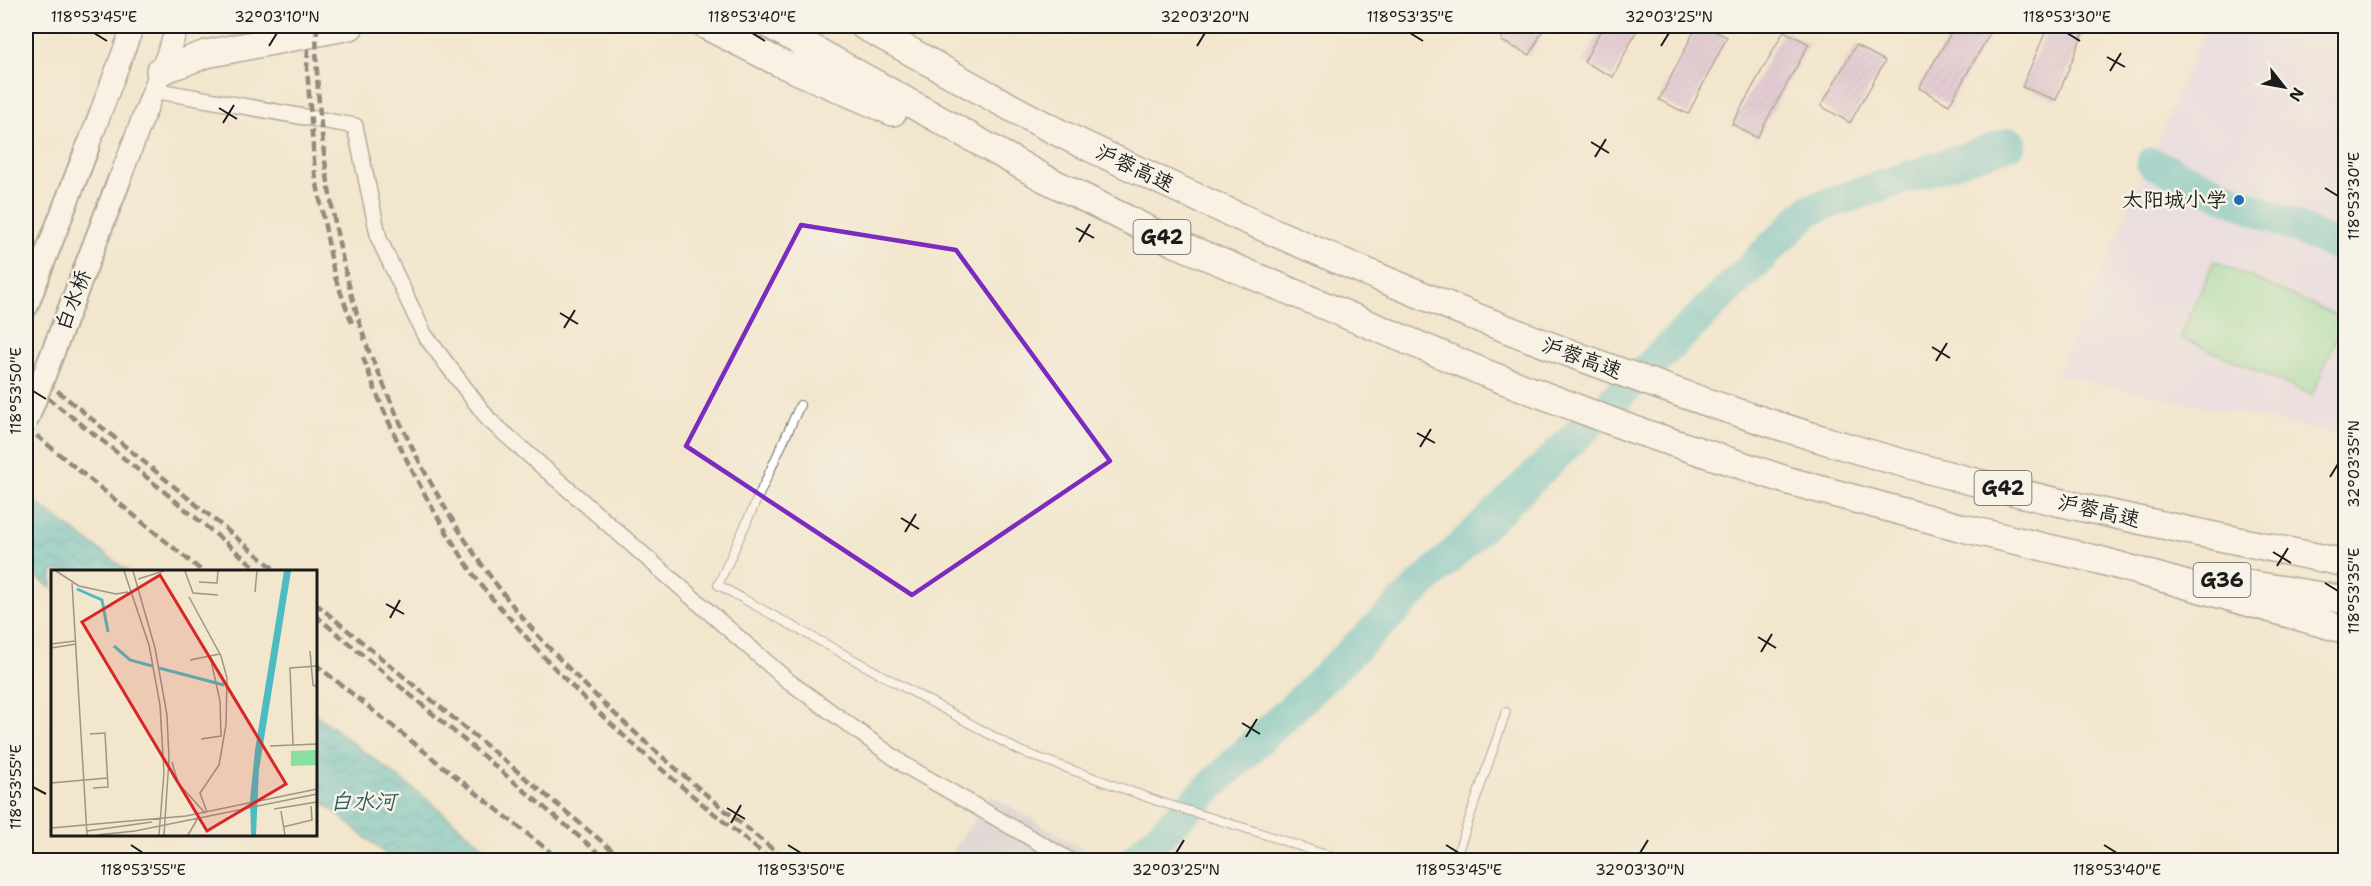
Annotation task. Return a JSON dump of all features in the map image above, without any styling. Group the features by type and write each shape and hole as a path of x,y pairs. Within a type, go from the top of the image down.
{"highway":[{"path":"157,81 206,54 350,26"},
{"path":"706,26 778,62 1044,178"},
{"name":"G42","path":"772,26 1044,178 1173,242 1485,373 1632,429 1789,481 1963,528 2099,560 2346,630"},
{"name":"沪蓉高速","path":"864,26 1070,138 1249,220 1503,328 1617,370 1836,444 1990,485 2138,521 2346,563"},
{"name":"G36","path":"2099,560 2346,600"}],"main road":[{"path":"88,146 134,26"},
{"path":"120,178 178,26"},
{"name":"白水桥","path":"26,307 88,146"},
{"name":"白水桥","path":"26,422 120,178"}],"street":[{"path":"157,81 355,126 379,239 424,334 489,420 787,680 906,766 1069,861"}],"lane":[{"path":"800,405 718,585 1020,751 1160,802 1341,861"},
{"path":"1455,861 1506,712"}],"highlighted area":[{"path":"801,225 956,250 1110,461 912,595 686,446"}],"shaded area":[{"name":"太阳城小学","path":"2207,26 2345,26 2345,454 2335,434 2058,375"},
{"path":"990,795 1101,860 947,860"}],"green space":[{"path":"2214,261 2345,319 2312,395 2180,337"}],"water":[{"path":"26,495 127,570 51,570 51,588 26,568"},
{"name":"白水河","path":"316,715 433,804 500,860 393,860 316,797"}],"building":[{"path":"1508,26 1545,26 1530,55 1501,41"},
{"path":"1603,26 1639,26 1613,77 1584,62"},
{"path":"1697,26 1704,26 1727,37 1688,114 1659,100"},
{"path":"1955,26 1977,26 1990,33 1949,105 1919,88"},
{"path":"2048,26 2086,26 2056,100 2022,87"},
{"path":"1784,31 1809,44 1757,138 1732,124"},
{"path":"1856,45 1885,61 1850,123 1821,106"}],"waterway":[{"path":"1134,860 1809,210 2011,143"},
{"path":"2152,163 2346,250"}],"railway":[{"path":"317,26 317,76 324,153 337,233 349,285 371,356 401,424 437,494 479,561 528,624 554,653 638,735 786,860"},
{"path":"308,49 307,68 315,173 334,274 353,326"},
{"path":"363,357 385,414 426,497 457,550 484,588 544,657 605,719 670,777 771,860"},
{"path":"26,365 276,570"},
{"path":"26,381 109,446 259,570"},
{"path":"26,427 201,570"},
{"path":"316,604 624,860"},
{"path":"316,616 607,860"},
{"path":"316,665 560,860"}],"place":[{"name":"太阳城小学","path":"2239,200"}]}
